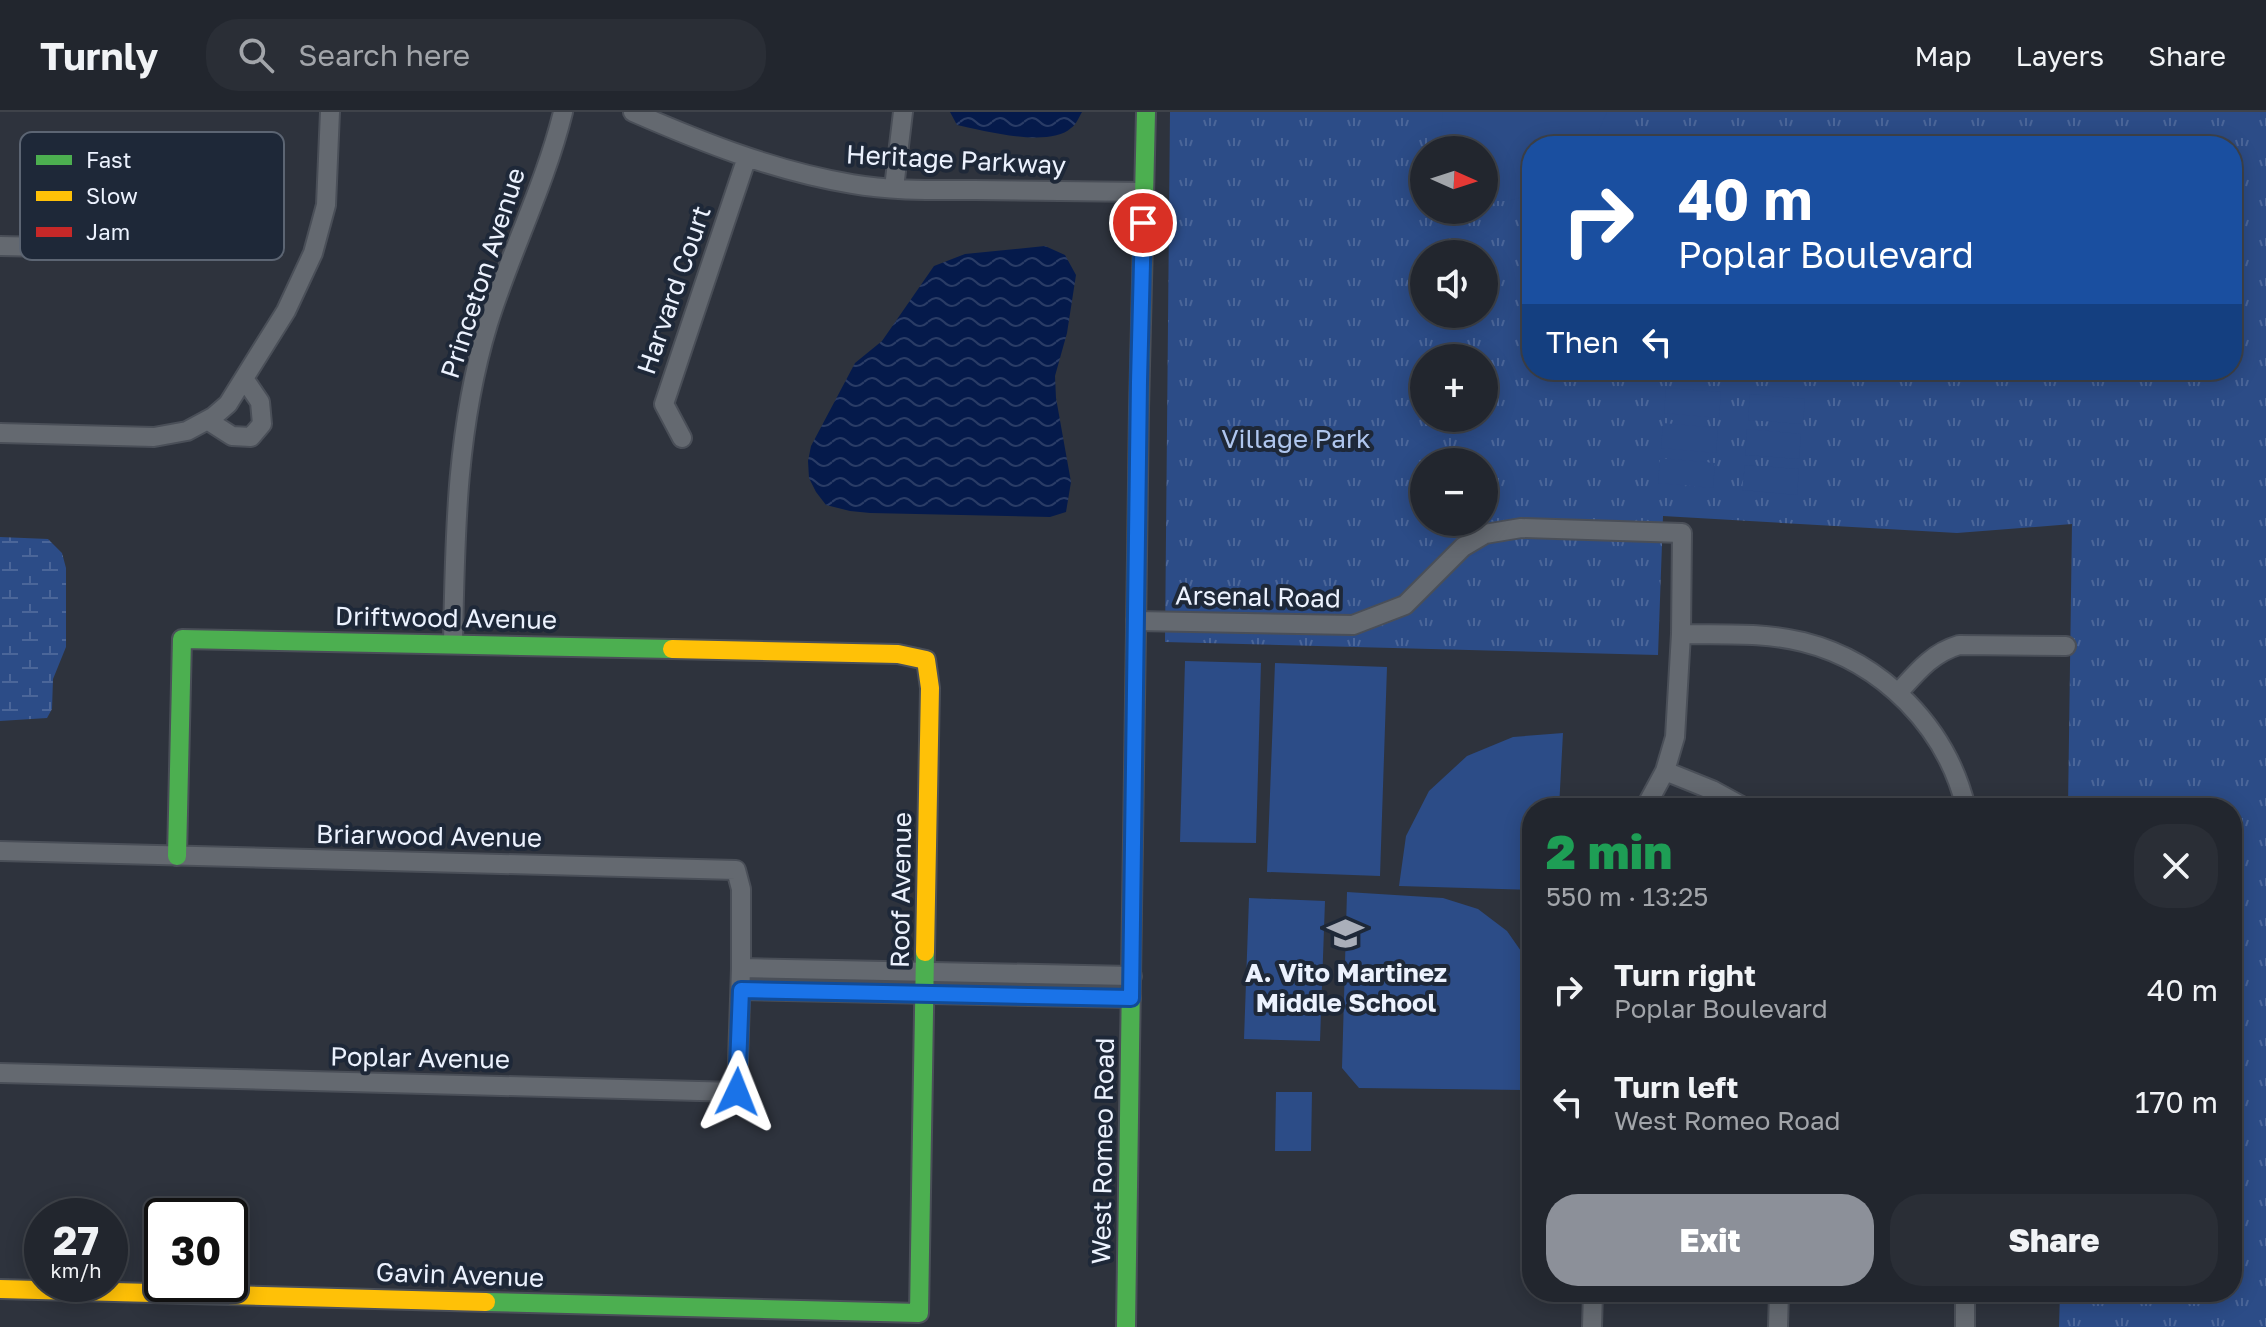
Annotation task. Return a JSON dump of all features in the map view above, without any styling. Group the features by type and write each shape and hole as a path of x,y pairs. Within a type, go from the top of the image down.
{"street":[{"path":"0,433 154,437 187,431 228,404 286,311 320,230 328,186 330,112"},
{"name":"Princeton Avenue","path":"453,643 456,503 468,403 489,322 563,112"},
{"name":"Heritage Parkway","path":"633,112 747,157 828,179 894,188 1144,192"},
{"path":"894,188 903,112"},
{"name":"West Romeo Road","path":"1126,1327 1146,112"},
{"name":"Harvard Court","path":"682,438 664,404 747,157"},
{"path":"0,246 20,246"},
{"path":"207,420 232,436 251,437 262,424 260,402 245,380"},
{"name":"Arsenal Road","path":"1136,621 1353,625 1405,605 1463,547 1485,534 1521,528 1682,533 1681,634"},
{"path":"1650,798 1665,771 1675,737 1681,634 1802,641 1859,663 1898,693 1941,745 1963,798"},
{"name":"Driftwood Avenue","path":"177,856 182,639 898,654 926,660"},
{"path":"1898,693 1931,658 1959,645 2066,646"},
{"name":"Roof Avenue","path":"919,1313 930,688 926,660"},
{"path":"1665,771 1727,798"},
{"name":"Briarwood Avenue","path":"0,851 736,870 741,889 741,990"},
{"path":"741,968 1132,976"},
{"path":"741,990 1131,998"},
{"name":"Poplar Avenue","path":"0,1073 737,1092 741,990"},
{"name":"Gavin Avenue","path":"0,1289 919,1313"},
{"path":"1592,1327 1593,1302"},
{"path":"1778,1327 1779,1302"},
{"path":"1965,1302 1965,1327"}],"green space":[{"name":"Village Park","path":"1170,112 2266,112 2266,1327 2059,1327 2060,1302 2242,1302 2242,798 2068,798 2072,524 1957,533 1663,516 1658,655 1165,642"},
{"path":"1443,112 1607,112 1596,136 1522,136 1522,197 1498,201 1498,136 1441,136"},
{"path":"1666,388 1721,392 1719,418 1664,413"},
{"path":"1750,394 1805,399 1803,424 1748,420"},
{"path":"1663,423 1718,428 1716,453 1661,448"},
{"path":"1747,429 1801,434 1799,459 1745,455"},
{"path":"1660,458 1715,463 1713,488 1658,483"},
{"path":"1745,465 1799,469 1797,495 1742,490"},
{"path":"0,537 48,539 62,553 66,568 66,647 53,679 52,709 47,718 0,721"},
{"path":"1185,661 1261,663 1256,843 1180,842"},
{"path":"1275,663 1387,667 1380,876 1267,872"},
{"path":"1563,733 1560,798 1522,798 1522,890 1399,886 1406,836 1429,791 1467,756 1513,737"},
{"path":"1347,892 1443,898 1478,909 1507,931 1522,952 1522,1090 1359,1088 1342,1068"},
{"path":"1249,898 1325,901 1320,1041 1244,1039"},
{"path":"1276,1092 1312,1092 1311,1151 1275,1151"}],"water":[{"path":"950,112 1082,112 1073,127 1061,134 1033,137 957,125"},
{"path":"1045,246 1065,255 1076,275 1067,333 1055,376 1071,482 1066,512 1050,517 870,513 826,505 809,478 811,446 855,363 882,341 934,266 965,254"}],"traffic: fast":[{"path":"1139,409 1146,112"},
{"path":"1126,1327 1136,631"},
{"path":"177,856 182,639 672,649"},
{"path":"486,1302 919,1313 925,952"}],"traffic: slow":[{"path":"672,649 898,654 926,660 930,688 925,952"},
{"path":"0,1289 486,1302"}],"traffic: jam":[{"path":"1136,631 1139,409"}],"place":[{"name":"A. Vito Martinez Middle School","path":"1346,934"}],"route":[{"path":"737,1092 741,990 1131,998 1143,223"}]}
